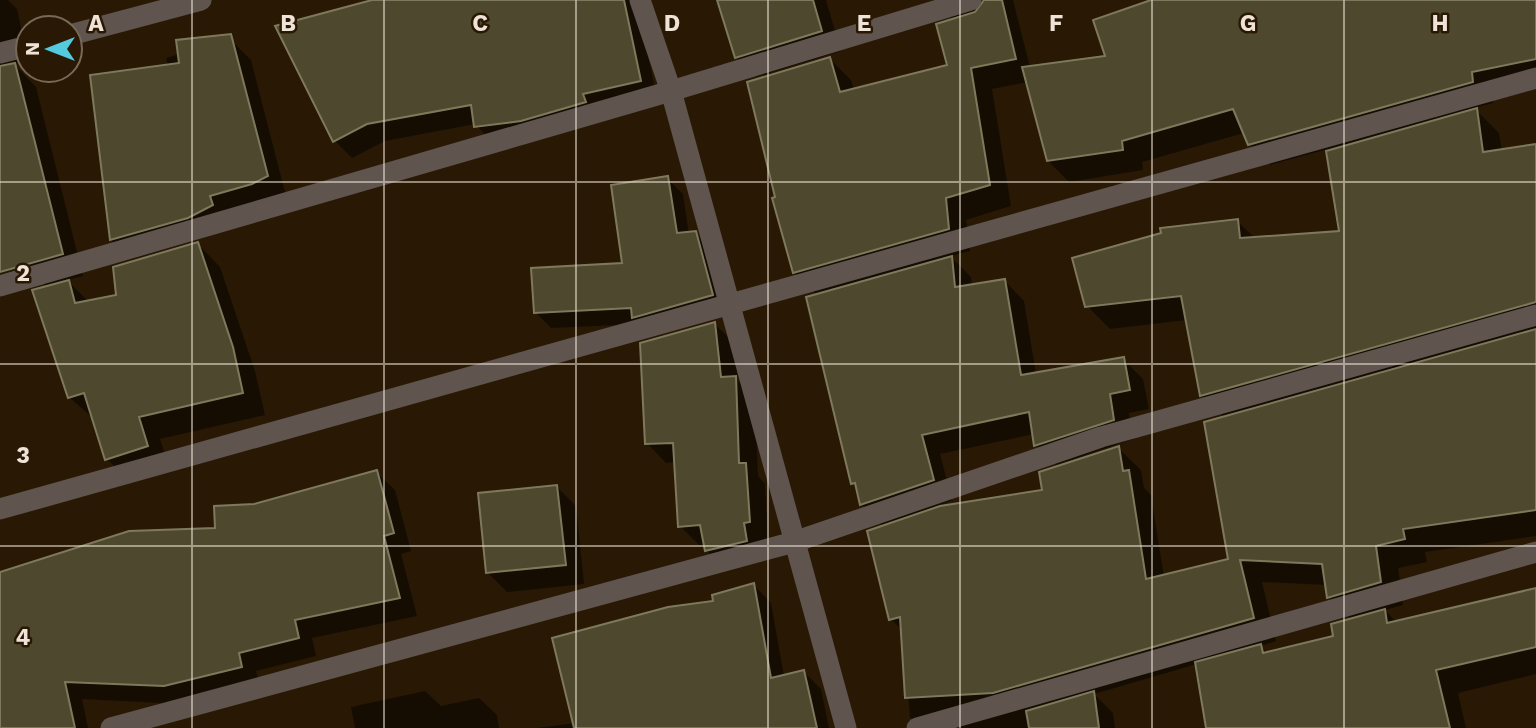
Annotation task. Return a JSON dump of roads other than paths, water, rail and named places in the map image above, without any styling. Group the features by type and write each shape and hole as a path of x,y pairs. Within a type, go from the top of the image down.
{"street":[{"path":"84,30 201,0"},
{"path":"640,0 671,91 846,728"},
{"path":"0,286 671,91 971,0"},
{"path":"0,509 1536,78"},
{"path":"111,728 794,542 1101,436 1536,315"},
{"path":"917,728 1536,552"}]}
